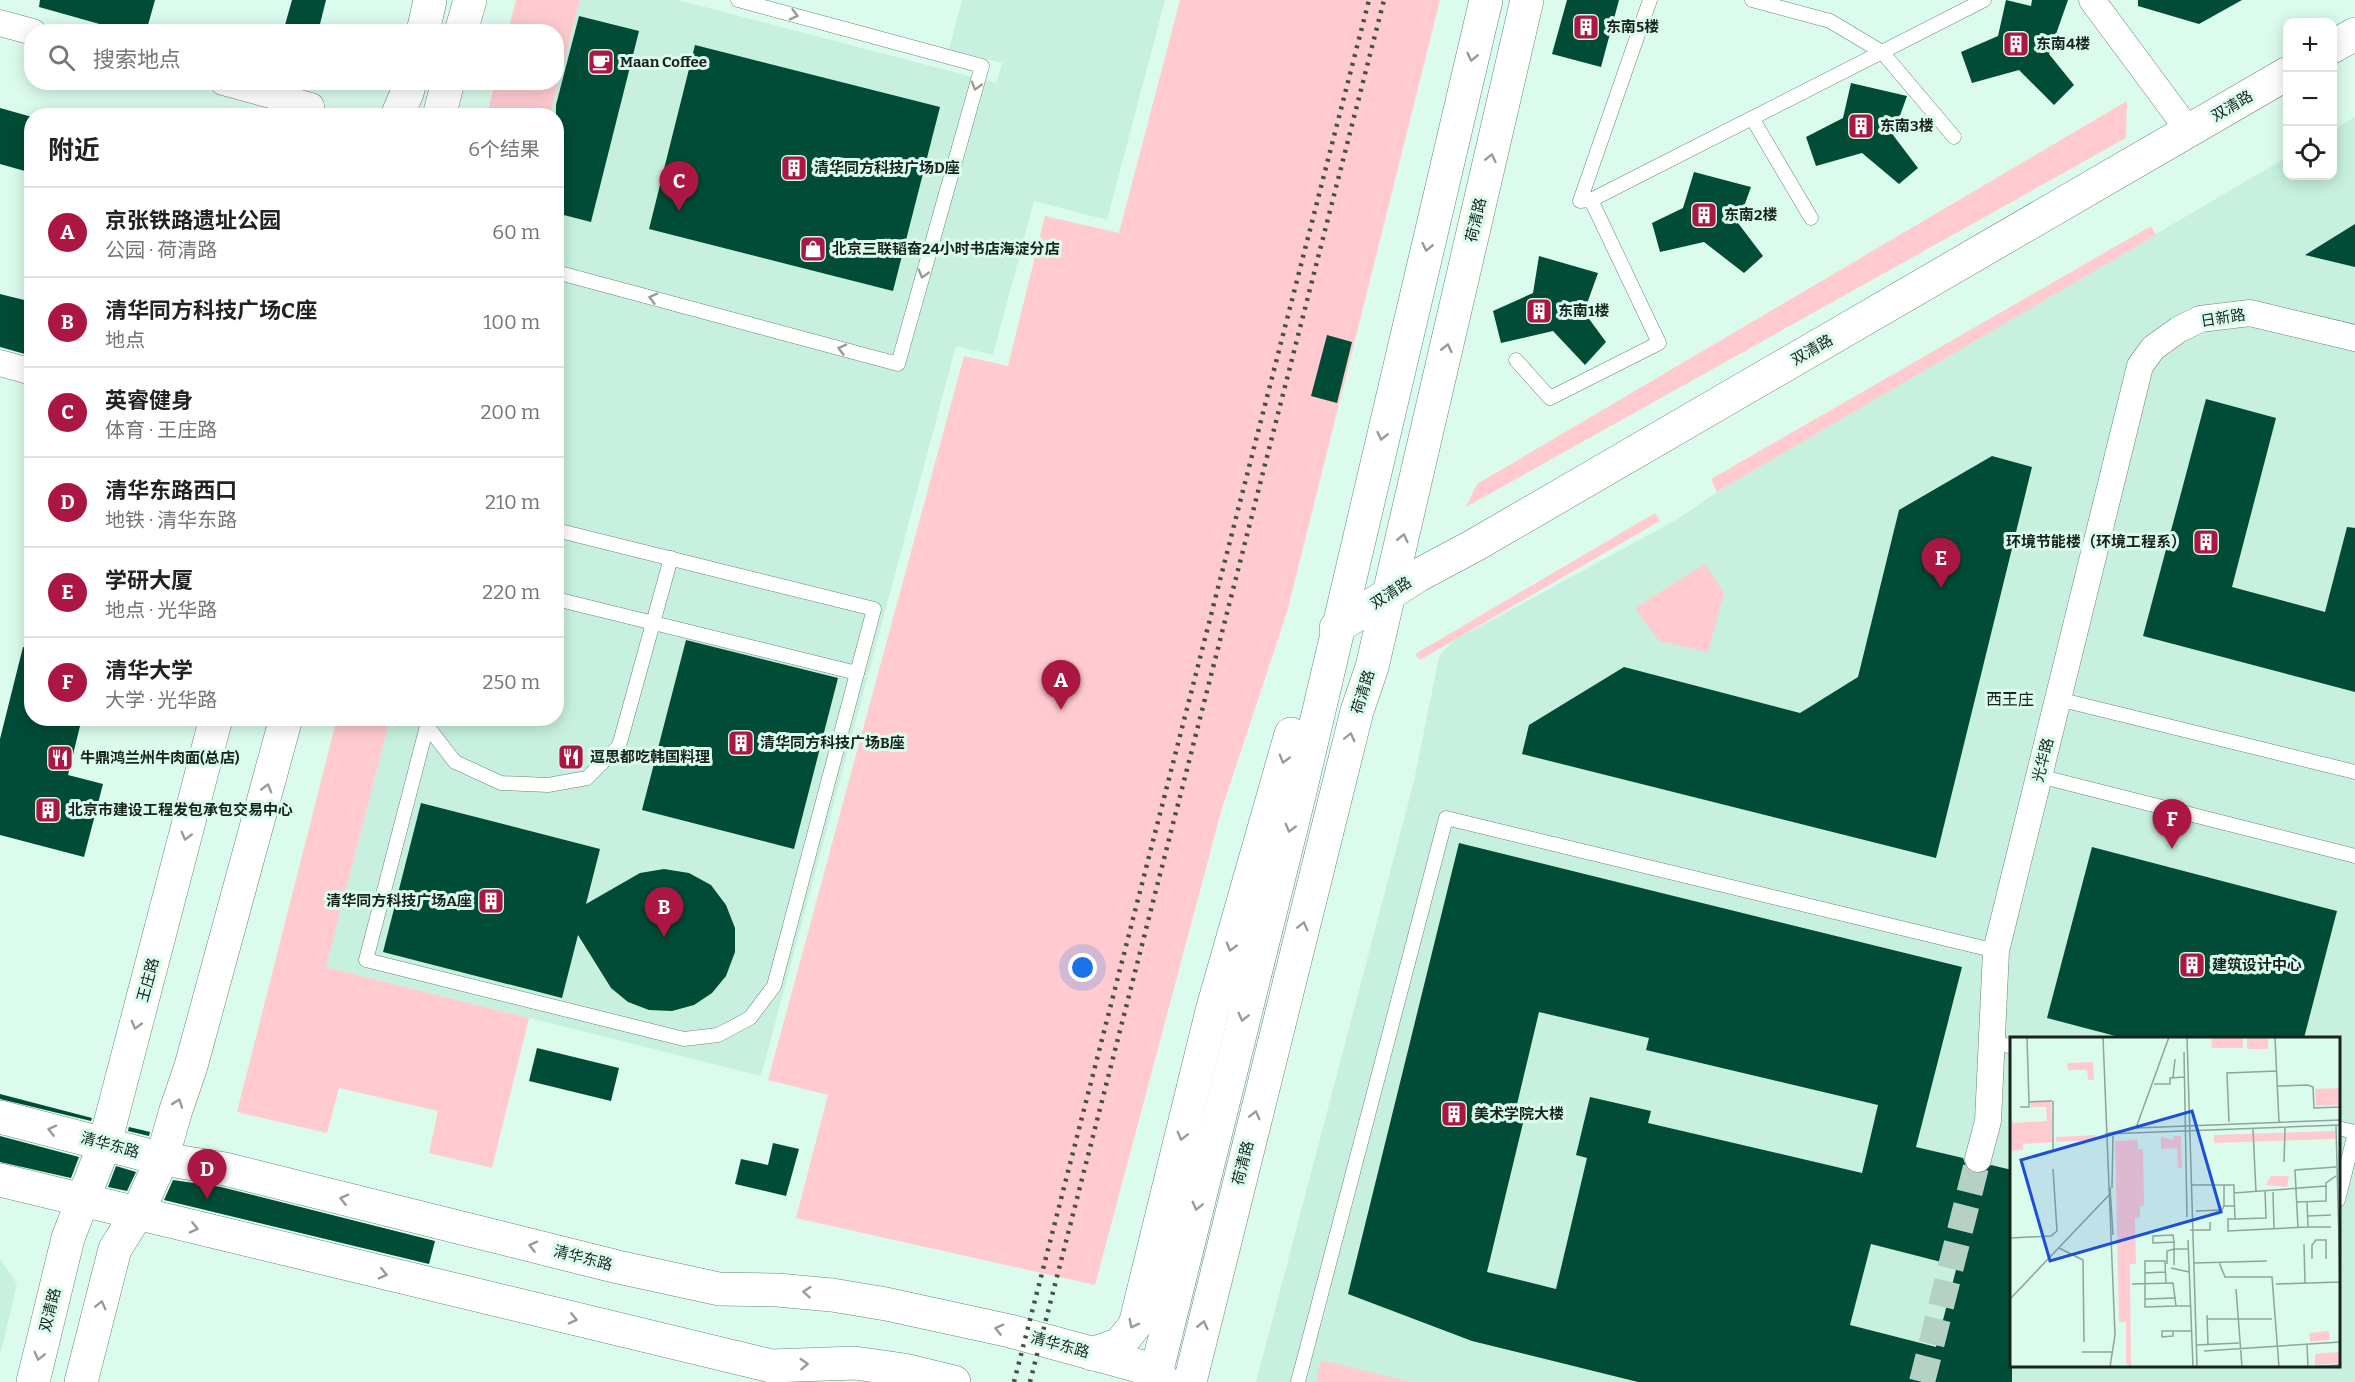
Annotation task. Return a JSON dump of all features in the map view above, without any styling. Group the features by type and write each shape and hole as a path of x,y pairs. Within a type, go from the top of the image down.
{"main road":[{"path":"425,24 430,0"},
{"path":"464,24 470,0"},
{"path":"1158,1378 1298,800 1336,628 1486,0"},
{"name":"荷清路","path":"1190,1382 1351,734 1372,667 1527,0"},
{"name":"双清路","path":"1336,628 1417,576 2283,77"},
{"path":"401,108 409,90"},
{"path":"441,108 446,90"},
{"path":"1092,1353 1120,1344 1135,1325 1212,1011 1299,702 1336,628"},
{"name":"王庄路","path":"68,1238 105,1143 214,726"},
{"path":"81,1382 115,1250 137,1215 162,1159 191,1066 284,726"},
{"name":"清华东路","path":"0,1117 162,1159 225,1169 618,1267 719,1289 777,1290 832,1295 981,1324 1092,1353 1158,1378"},
{"path":"0,1180 764,1374 855,1363 904,1370 954,1382"},
{"name":"双清路","path":"33,1382 68,1238"}],"street":[{"path":"2092,0 2189,131"},
{"path":"0,22 24,29"},
{"path":"252,90 311,106"},
{"name":"日新路","path":"2140,366 2153,348 2178,330 2200,319 2250,313 2355,338"},
{"path":"0,363 24,370"},
{"name":"光华路","path":"1978,1159 1988,1121 2002,1044 1996,951 2140,366"}],"lane":[{"path":"564,274 898,364 982,66 738,0"},
{"path":"1650,0 1580,201 1591,200 1984,0"},
{"path":"1752,0 1830,21 1882,52 1954,136"},
{"path":"1752,118 1811,218"},
{"path":"1516,360 1550,398 1659,342 1591,200"},
{"path":"427,726 366,960 684,1039 718,1035 750,1018 774,986 874,609 564,532"},
{"path":"431,726 455,762 501,783 548,785 588,778 619,746 671,558"},
{"path":"564,601 857,673"},
{"path":"2058,699 2355,772"},
{"path":"2039,776 2355,856"},
{"path":"1298,1382 1446,818 1996,951"},
{"path":"2340,1128 2355,1132 2340,1192"}],"shaded area":[{"path":"516,0 580,0 564,61 564,24 510,24"},
{"path":"580,0 678,0 996,83 1002,63 949,49 962,0 1165,0 1107,220 1034,201 993,355 956,346 761,1076 326,967 388,726 564,726 564,108 552,108 557,90 564,90 564,61"},
{"path":"1180,0 1440,0 1287,612 1222,808 1095,1285 796,1218 828,1095 768,1080 964,356 1008,366 1045,216 1119,233"},
{"path":"493,90 557,90 552,108 489,108"},
{"path":"2127,101 2126,138 1466,507 1477,484"},
{"path":"2355,117 2355,1382 1256,1382 1414,781 1439,657 1453,641 1676,520 1717,492 2283,159 2283,180 2337,180 2337,128"},
{"path":"2151,226 2156,235 1717,492 1711,479"},
{"path":"1655,513 1660,521 1420,660 1415,654"},
{"path":"1705,564 1724,593 1708,652 1659,641 1635,608"},
{"path":"335,726 388,726 326,967 529,1018 492,1168 429,1153 438,1111 339,1088 327,1133 237,1112"},
{"path":"0,1259 17,1284 0,1356"},
{"path":"1321,1360 1411,1382 1316,1382"}],"building":[{"path":"40,0 155,0 148,24 100,24 39,7"},
{"path":"292,0 326,0 320,24 285,24"},
{"name":"东南5楼","path":"1567,0 1619,0 1601,67 1552,54"},
{"name":"东南4楼","path":"2006,0 2031,6 2032,0 2068,0 2049,54 2074,85 2054,105 2019,70 1972,83 1961,52 1998,36"},
{"path":"2138,0 2242,0 2199,24 2138,6"},
{"path":"579,16 639,31 591,222 564,215 564,108 556,108 556,105 560,90 564,90 564,74"},
{"name":"清华同方科技广场D座","path":"695,45 940,107 893,291 649,229"},
{"name":"东南3楼","path":"1851,83 1907,96 1893,135 1918,168 1899,184 1862,153 1816,166 1806,137 1843,118"},
{"path":"0,108 24,115 24,171 0,164"},
{"name":"东南2楼","path":"1694,172 1751,187 1738,223 1763,256 1744,273 1704,242 1660,252 1652,223 1683,208"},
{"path":"2355,224 2355,267 2305,255"},
{"name":"东南1楼","path":"1539,256 1598,273 1584,312 1606,342 1585,365 1553,331 1501,343 1493,311 1533,293"},
{"path":"0,294 24,300 24,354 0,347"},
{"path":"1327,335 1352,342 1337,403 1311,396"},
{"name":"环境节能楼（环境工程系）","path":"2206,399 2276,418 2232,587 2325,612 2347,527 2355,528 2355,692 2143,636"},
{"path":"1992,456 2032,467 1936,858 1522,754 1529,725 1624,667 1800,713 1858,677 1899,510"},
{"name":"清华同方科技广场B座","path":"686,640 838,678 794,849 642,810"},
{"name":"北京市建设工程发包承包交易中心","path":"24,647 24,726 80,726 68,775 103,784 84,857 0,835 0,739"},
{"name":"清华同方科技广场A座","path":"421,803 600,849 586,904 640,873 664,869 689,873 711,885 726,905 735,928 735,952 726,976 712,993 694,1005 672,1011 649,1010 628,1002 611,988 578,935 562,998 383,952"},
{"name":"美术学院大楼","path":"1459,843 1962,967 1916,1147 1963,1158 1967,1169 1975,1174 1982,1173 1991,1165 2010,1170 2010,1367 2012,1367 2012,1382 1638,1382 1472,1341 1348,1294","holes":["1539,1012 1649,1038 1646,1050 1878,1105 1862,1173 1648,1123 1651,1111 1590,1097 1576,1155 1587,1158 1556,1289 1487,1272 1523,1123 1513,1121","1871,1244 1957,1266 1936,1347 1850,1325"]},
{"name":"建筑设计中心","path":"2092,847 2337,911 2304,1037 2119,1037 2047,1018"},
{"path":"537,1048 619,1068 611,1101 529,1081"},
{"path":"0,1094 92,1118 91,1121 0,1099"},
{"path":"129,1127 150,1132 149,1136 128,1131"},
{"path":"0,1136 79,1157 71,1178 0,1162"},
{"path":"773,1143 799,1149 786,1196 735,1184 741,1159 768,1165"},
{"path":"116,1166 136,1172 127,1191 108,1187"},
{"path":"173,1180 221,1187 435,1241 429,1264 164,1200"}],"tunnel":[{"path":"1922,1382 1978,1159"}],"railway":[{"path":"1014,1382 1369,0"},
{"path":"1030,1382 1384,0"}],"place":[{"name":"东南5楼","path":"1586,27"},
{"name":"东南4楼","path":"2016,44"},
{"name":"Maan Coffee","path":"601,62"},
{"name":"东南3楼","path":"1861,126"},
{"name":"清华同方科技广场D座","path":"794,168"},
{"name":"英睿健身","path":"679,211"},
{"name":"东南2楼","path":"1704,215"},
{"name":"北京三联韬奋24小时书店海淀分店","path":"813,249"},
{"name":"东南1楼","path":"1539,311"},
{"name":"环境节能楼（环境工程系）","path":"2206,542"},
{"name":"学研大厦","path":"1941,588"},
{"name":"京张铁路遗址公园","path":"1061,710"},
{"name":"清华同方科技广场B座","path":"741,743"},
{"name":"逗思都吃韩国料理","path":"571,757"},
{"name":"牛鼎鸿兰州牛肉面(总店)","path":"60,758"},
{"name":"北京市建设工程发包承包交易中心","path":"48,810"},
{"name":"清华大学","path":"2172,849"},
{"name":"清华同方科技广场A座","path":"491,901"},
{"name":"清华同方科技广场C座","path":"664,937"},
{"name":"建筑设计中心","path":"2192,965"},
{"name":"美术学院大楼","path":"1454,1114"},
{"name":"清华东路西口","path":"207,1199"}],"district":[{"name":"西王庄","path":"2010,699"}]}
